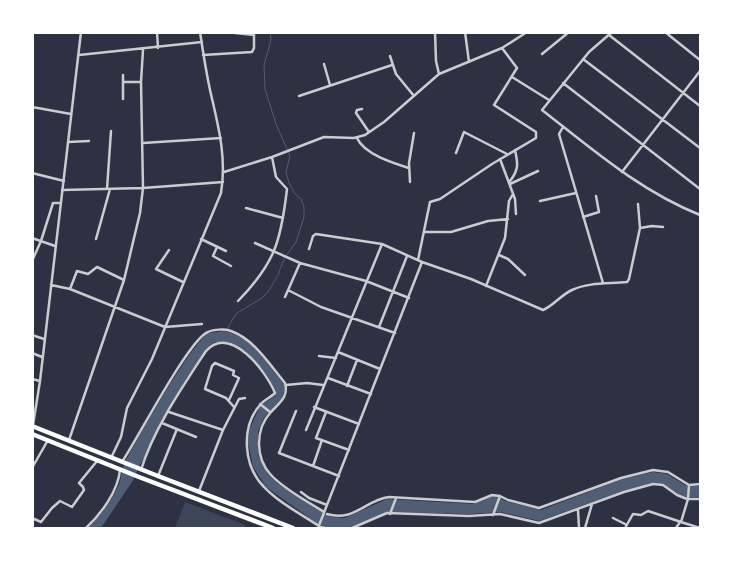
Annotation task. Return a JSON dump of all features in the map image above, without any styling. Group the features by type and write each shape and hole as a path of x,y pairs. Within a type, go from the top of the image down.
{"main road":[{"path":"33,426 141,470 293,528"},
{"path":"32,434 120,470 273,528"},
{"path":"66,448 69,440"},
{"path":"267,526 270,520"}],"street":[{"path":"33,426 40,381 81,32"},
{"path":"157,32 158,48"},
{"path":"111,458 121,437 127,408 152,359 216,206 223,182 221,138 200,32"},
{"path":"204,56 252,52 254,48 254,34 226,32"},
{"path":"435,32 436,62 439,74"},
{"path":"465,32 469,62"},
{"path":"542,54 569,32"},
{"path":"612,32 594,46 542,110 622,172 653,192 700,215"},
{"path":"666,32 700,60"},
{"path":"224,172 272,158 324,137 357,138 369,132 439,74 502,48 526,33"},
{"path":"608,35 700,106"},
{"path":"78,55 142,50 202,42"},
{"path":"418,260 430,202 440,199 507,154 534,140 536,134 494,105 517,68 516,64 502,48"},
{"path":"69,440 124,280 140,213 143,188 142,50"},
{"path":"390,56 398,76 414,96"},
{"path":"583,59 700,148"},
{"path":"324,64 330,84"},
{"path":"299,96 330,84 392,65"},
{"path":"622,172 700,71"},
{"path":"123,75 123,99"},
{"path":"512,77 549,100"},
{"path":"123,82 141,82"},
{"path":"563,83 700,189"},
{"path":"32,107 71,114"},
{"path":"362,109 357,110 356,113 369,132"},
{"path":"563,127 559,134 602,283"},
{"path":"96,239 108,189 111,131"},
{"path":"456,152 464,132 507,154"},
{"path":"410,182 409,168 414,133"},
{"path":"142,142 221,138"},
{"path":"357,138 362,145 382,159 409,168"},
{"path":"68,142 89,141"},
{"path":"510,182 516,174 518,164 515,150"},
{"path":"238,301 261,276 280,237 287,189 276,177 272,158"},
{"path":"500,159 514,194 516,214"},
{"path":"510,182 538,171"},
{"path":"32,173 64,181"},
{"path":"62,190 143,188 223,182"},
{"path":"540,202 576,193"},
{"path":"486,286 505,238 509,200 514,194"},
{"path":"583,216 599,212 596,196"},
{"path":"32,261 41,241 53,202 61,203"},
{"path":"309,249 313,236 316,234 382,244 407,256 543,310 573,290 602,283 627,282 640,228 638,204"},
{"path":"246,208 283,218"},
{"path":"424,232 451,232 488,221 508,219"},
{"path":"640,228 663,227"},
{"path":"32,238 55,246"},
{"path":"201,239 226,251"},
{"path":"255,243 300,263 366,281 409,298"},
{"path":"306,430 382,244"},
{"path":"217,247 213,256 231,266"},
{"path":"169,250 156,270 183,282"},
{"path":"499,255 508,259 525,275"},
{"path":"380,328 407,256"},
{"path":"141,470 145,455 162,423 206,352 210,347 226,343 244,352 266,376 275,393 260,404 251,420 246,436 252,468 265,488 321,528 327,505 422,262"},
{"path":"285,297 300,263"},
{"path":"70,289 77,271 88,274 97,267 124,280"},
{"path":"51,285 70,289 165,326 202,324"},
{"path":"288,290 321,307 394,333"},
{"path":"122,462 196,342 208,332 230,330 251,343 286,385 284,399 270,412 262,424 259,439 260,453 265,466 279,482 326,513 345,516 386,497 475,502 492,495 536,508 542,508 621,478 657,470 668,472 689,485 700,484"},
{"path":"32,334 44,339"},
{"path":"338,352 380,370"},
{"path":"32,353 42,357"},
{"path":"319,356 336,358"},
{"path":"347,386 357,360"},
{"path":"229,400 239,378 233,375 234,371 215,364 212,366 205,388 229,400 234,407"},
{"path":"328,378 371,394"},
{"path":"32,379 40,381"},
{"path":"286,385 323,385"},
{"path":"198,492 234,407 239,398 244,398"},
{"path":"260,404 270,412"},
{"path":"314,407 359,424"},
{"path":"169,412 223,430"},
{"path":"296,412 279,453 339,476"},
{"path":"326,412 316,438 349,450"},
{"path":"162,423 196,437"},
{"path":"158,476 177,429"},
{"path":"32,468 48,440"},
{"path":"313,466 322,440"},
{"path":"32,518 41,522 60,501 72,507 84,490 79,483 97,461"},
{"path":"86,528 112,494 118,482 120,470"},
{"path":"352,528 384,514 469,516 505,514 539,523 624,492 653,484 663,485 677,495 688,499 700,499"},
{"path":"676,528 688,499 689,485"},
{"path":"301,492 310,499 327,505"},
{"path":"492,515 500,496"},
{"path":"390,514 396,498"},
{"path":"585,528 592,504"},
{"path":"578,510 578,528"},
{"path":"625,528 633,514 641,515 648,511 700,528"},
{"path":"613,518 627,525"}],"shaded area":[{"path":"224,331 243,338 251,345 284,384 285,388 282,398 264,418 258,431 258,453 268,474 277,483 332,517 345,518 387,499 474,504 492,496 497,496 505,501 541,510 622,479 653,472 667,474 685,485 700,486 700,497 687,497 678,494 663,484 653,483 623,491 539,521 500,512 469,514 387,512 349,528 326,527 318,524 266,487 253,467 248,442 250,428 260,406 275,396 276,391 267,375 245,351 227,342 215,342 209,346 186,379 155,434 132,482 101,528 88,528 113,496 119,484 125,462 178,371 201,340 209,333"},
{"path":"185,502 243,524 248,528 175,528"}],"waterway":[{"path":"228,330 237,313 262,298 268,292 278,275 284,259 296,242 304,217 304,207 301,199 295,194 289,183 286,172 290,156 276,124 265,89 264,65 271,40 270,32"}]}
